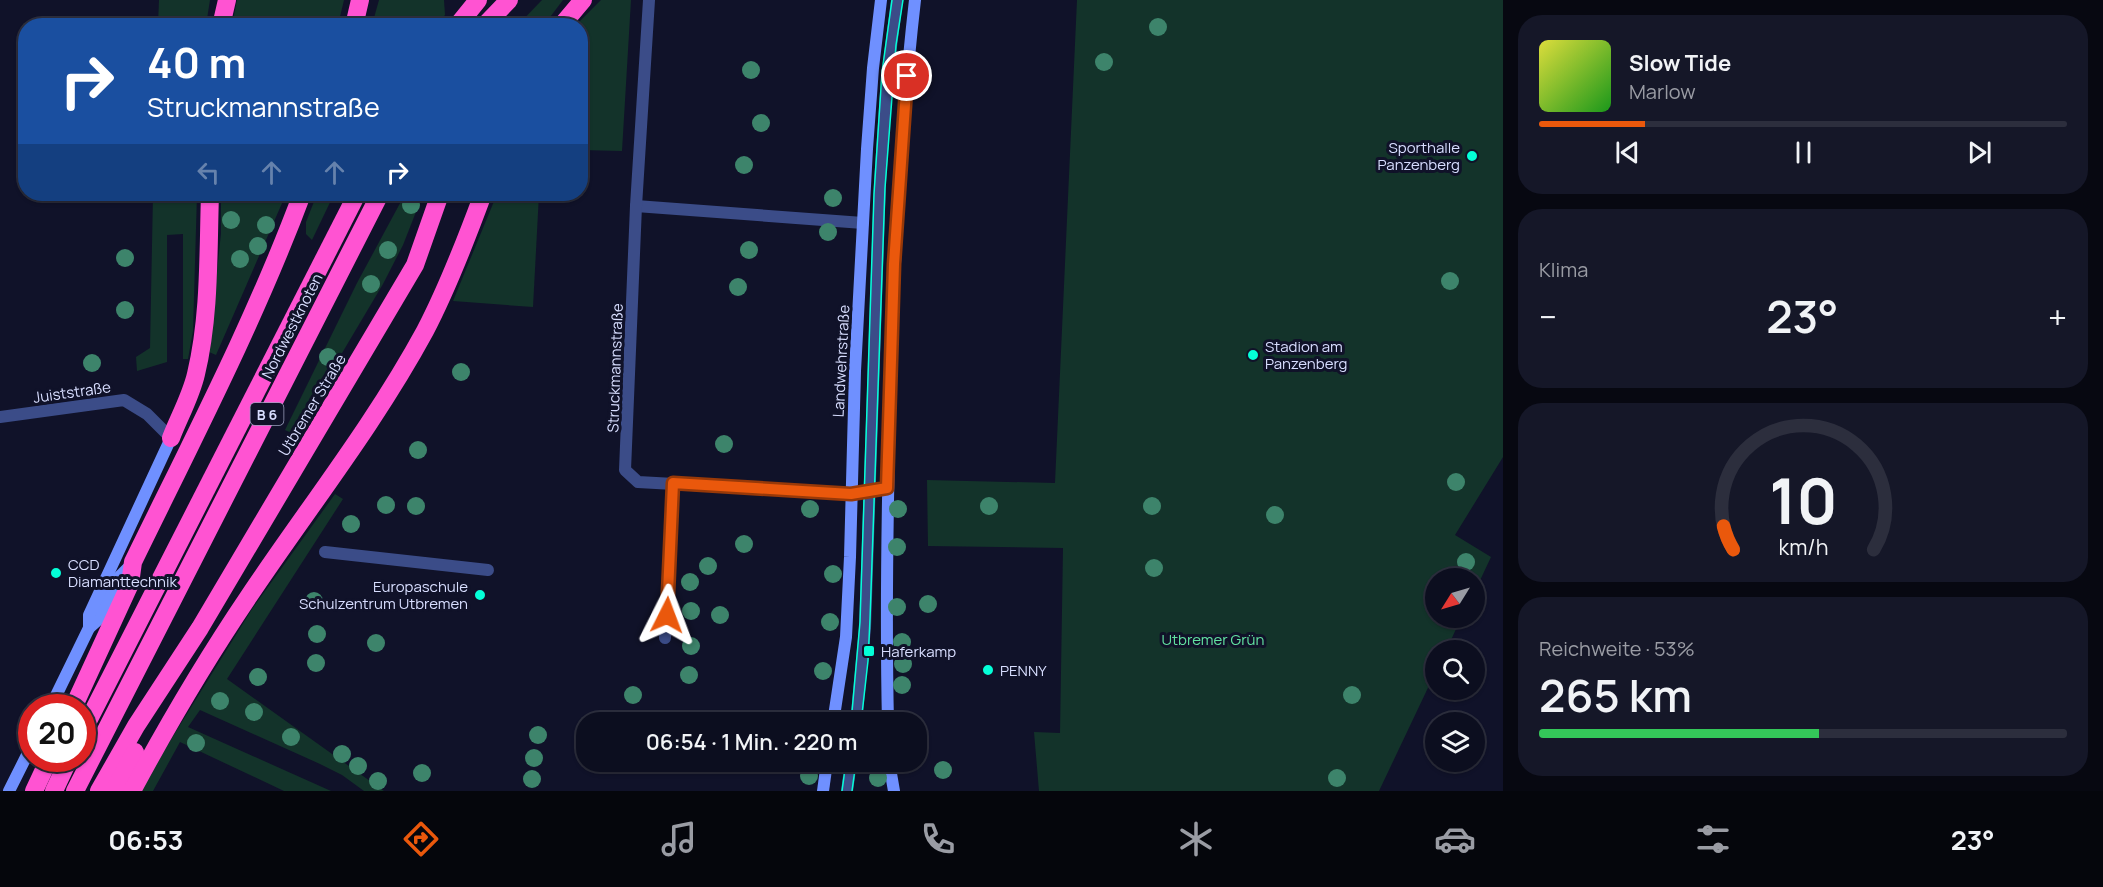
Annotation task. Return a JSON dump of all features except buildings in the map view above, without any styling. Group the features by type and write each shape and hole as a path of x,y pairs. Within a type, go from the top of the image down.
{"highway":[{"path":"223,18 227,0"},
{"path":"356,18 360,0"},
{"path":"460,18 461,0"},
{"path":"465,18 478,0"},
{"path":"492,18 509,0"},
{"path":"568,18 583,0"},
{"path":"171,438 196,376 205,316 210,201"},
{"path":"79,694 130,584 134,562 225,372 299,201"},
{"name":"Nordwestknoten","path":"96,706 353,201"},
{"name":"Nordwestknoten","path":"75,791 376,201"},
{"name":"Utbremer Straße","path":"200,628 415,266 438,201"},
{"path":"132,791 153,752 248,598 377,412 425,331 463,247 480,201"},
{"path":"99,791 136,726 200,628"},
{"path":"114,791 200,628"},
{"path":"34,791 43,772"},
{"path":"54,791 63,772"}],"street":[{"name":"Struckmannstraße","path":"649,0 636,206 625,470 638,482 851,494 887,488"},
{"name":"Landwehrstraße","path":"835,712 846,637 863,222 873,68 881,0"},
{"path":"857,712 865,628 880,170 886,78 897,0"},
{"path":"888,712 887,488 894,264 902,121 915,0"},
{"path":"636,206 863,222"},
{"name":"Juiststraße","path":"0,417 124,400 147,414 171,438"},
{"path":"89,628 89,615 171,438"},
{"path":"666,638 673,483"},
{"path":"325,552 488,570"},
{"path":"57,694 89,628 98,620 118,578 134,562"},
{"path":"9,791 18,772"},
{"path":"823,791 826,772"},
{"path":"847,791 850,772"},
{"path":"889,772 894,791"}],"green space":[{"path":"159,0 210,0 207,18 158,18"},
{"path":"237,0 344,0 340,18 233,18"},
{"path":"379,0 444,0 445,15 442,18 374,18"},
{"path":"542,0 563,0 549,18 525,18"},
{"path":"601,0 631,0 622,151 588,150 588,18 583,18"},
{"name":"Utbremer Grün","path":"1077,0 1503,0 1503,457 1455,535 1491,557 1485,570 1425,568 1425,628 1456,628 1451,640 1425,640 1425,694 1379,791 1039,791 1034,732 1060,733 1063,548 928,546 927,480 1055,483"},
{"path":"153,201 197,201 193,331 188,359 183,359 183,234 167,235 167,362 137,371 136,357 150,348"},
{"path":"221,201 283,201 216,355 209,352 221,233"},
{"path":"314,201 331,201 312,240 306,234 306,222"},
{"path":"401,201 420,201 403,245 383,284 294,434 285,430 357,283"},
{"path":"494,201 539,201 533,307 453,301"},
{"path":"335,494 343,499 227,679 384,791 364,791 342,775 320,764 200,710 188,727 331,791 284,791 180,742 153,791 139,791 252,609"}],"tram line":[{"path":"852,712 860,622 874,194 882,72 892,0"},
{"path":"862,712 870,619 885,188 896,45 903,0"},
{"path":"842,791 845,772"},
{"path":"852,791 855,772"}],"place":[{"name":"Sporthalle Panzenberg","path":"1472,156"},
{"name":"Stadion am Panzenberg","path":"1253,355"},
{"name":"CCD Diamanttechnik","path":"56,573"},
{"name":"Europaschule Schulzentrum Utbremen","path":"480,595"},
{"name":"Haferkamp","path":"869,651"},
{"name":"PENNY","path":"988,670"}],"route":[{"path":"667,615 673,483 851,494 887,488 894,264 902,121 907,76"}]}
